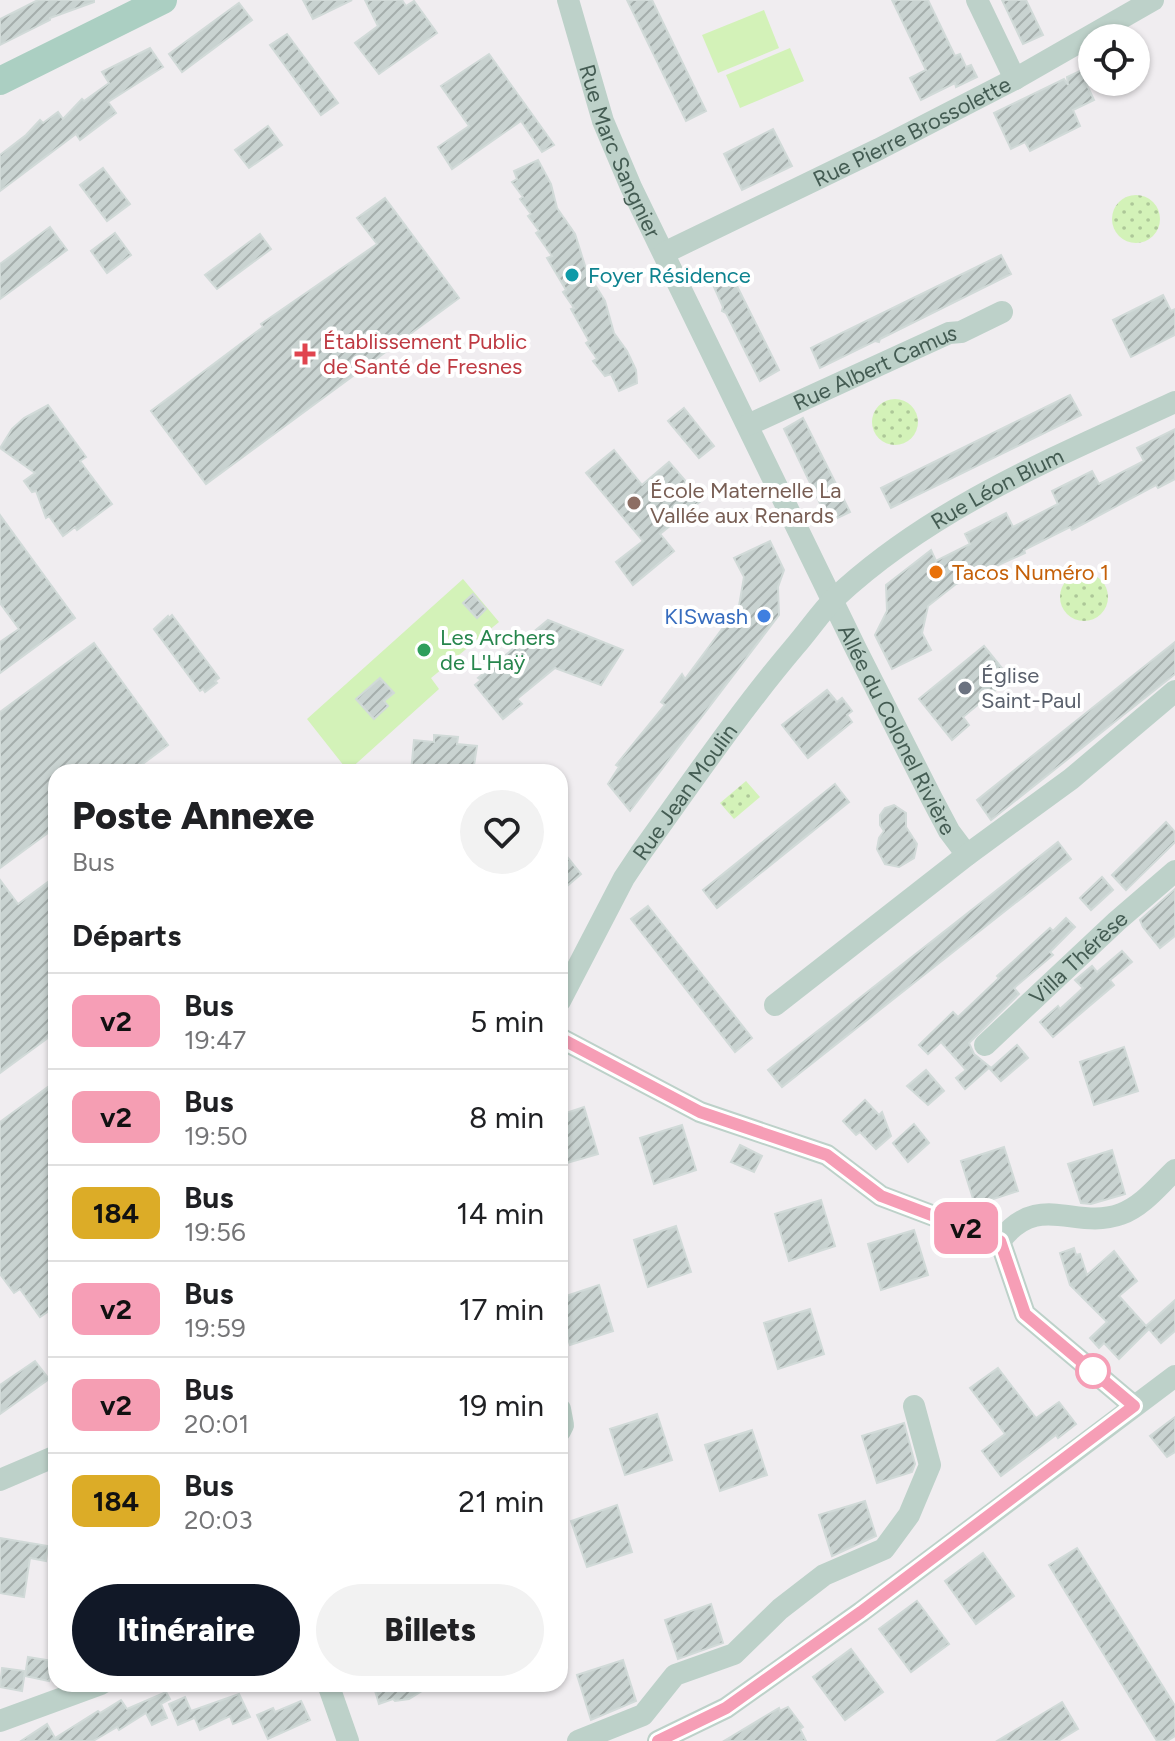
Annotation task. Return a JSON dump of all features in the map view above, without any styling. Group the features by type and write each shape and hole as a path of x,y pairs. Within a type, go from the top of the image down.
{"main road":[{"path":"0,81 163,0"}],"street":[{"name":"Rue Marc Sangnier","path":"568,0 603,121 833,599"},
{"path":"977,0 1015,79"},
{"name":"Rue Pierre Brossolette","path":"664,253 1015,79 1153,0"},
{"name":"Rue Albert Camus","path":"748,425 1002,312"},
{"name":"Rue Léon Blum","path":"833,599 939,518 1016,475 1175,402"},
{"name":"Allée du Colonel Rivière","path":"833,599 931,797 949,831 967,855"},
{"name":"Rue Jean Moulin","path":"568,986 624,878 640,854 766,681 833,599"},
{"name":"Allée du Colonel Rivière","path":"775,1005 967,855 1071,779 1175,691"},
{"name":"Villa Thérèse","path":"985,1045 1175,871"},
{"path":"568,1042 700,1112 827,1155 881,1196 1000,1241"},
{"path":"1000,1241 1013,1224 1050,1212 1096,1219 1122,1214 1142,1201 1175,1170"},
{"path":"1000,1241 1025,1314 1134,1406"},
{"path":"658,1741 726,1708 861,1612 1175,1376"},
{"path":"578,1741 643,1715 675,1675 734,1654 780,1609 824,1575 884,1549 909,1515 930,1465 914,1406"},
{"path":"0,1480 48,1459"},
{"path":"0,1721 79,1692"},
{"path":"331,1692 348,1741"}],"green space":[{"path":"764,10 779,48 718,73 702,35"},
{"path":"790,48 804,81 740,108 726,75"},
{"path":"1136,195 1153,202 1160,219 1153,236 1136,243 1119,236 1112,219 1119,202"},
{"path":"895,399 911,406 918,422 911,438 895,445 879,438 872,422 879,406"},
{"path":"1084,573 1101,580 1108,597 1101,614 1084,621 1067,614 1060,597 1067,580"},
{"name":"Les Archers de L'Haÿ","path":"463,579 499,622 431,678 439,689 356,764 342,764 307,719"},
{"path":"746,781 760,797 734,819 720,803"}],"building":[{"path":"38,0 94,2 50,18 0,45 0,19"},
{"path":"303,0 352,0 313,19"},
{"path":"365,0 402,0 406,6 414,1 437,33 379,74 355,43 378,26"},
{"path":"627,0 652,0 706,111 686,121"},
{"path":"892,0 928,0 955,56 960,54 966,67 971,65 977,77 956,87 955,83 921,100 910,78 926,70"},
{"path":"1002,0 1026,0 1043,35 1023,44"},
{"path":"239,3 252,20 182,72 169,54"},
{"path":"287,34 338,103 321,115 270,45"},
{"path":"150,48 163,67 108,102 116,113 80,140 76,134 0,191 0,155 40,120 43,123 58,112 63,119 82,99 84,101 109,83 102,72"},
{"path":"489,54 554,145 542,152 521,121 452,169 438,147 469,126 441,86"},
{"path":"1078,72 1078,96 1092,96 1094,100 1073,110 1080,126 1030,151 1025,142 1011,149 994,113 1064,79 1068,85 1067,77"},
{"path":"268,126 282,145 249,168 235,150"},
{"path":"773,129 792,166 742,190 724,154"},
{"name":"Foyer Résidence","path":"538,160 551,184 557,208 575,234 587,272 605,301 614,333 636,370 637,383 619,391 611,374 605,376 593,361 597,359 586,343 589,341 563,292 566,290 547,258 552,256 536,233 539,231 528,216 531,214 520,199 523,197 512,182 517,179 514,171"},
{"path":"103,168 130,204 107,221 80,185"},
{"name":"Établissement Public de Santé de Fresnes","path":"385,198 459,298 206,484 151,411 263,327 261,324 377,244 357,218"},
{"path":"50,227 67,250 0,299 0,264"},
{"path":"115,233 131,255 107,273 91,251"},
{"path":"260,234 271,249 217,289 205,275"},
{"path":"1001,255 1011,274 879,342 875,341 820,368 811,348"},
{"path":"733,278 779,370 760,381 726,313 722,311 714,287"},
{"path":"1163,295 1171,311 1175,309 1175,335 1131,357 1113,320"},
{"path":"1070,395 1081,415 891,508 881,488"},
{"path":"48,405 86,457 80,461 112,504 77,530 75,527 63,536 49,516 46,518 36,491 32,492 24,481 35,473 0,448 12,429 24,418"},
{"path":"684,408 714,446 699,458 668,421"},
{"path":"803,418 850,512 829,522 784,429"},
{"path":"1175,429 1175,479 1158,488 1156,485 1072,530 1070,527 1024,550 1025,553 956,584 928,606 922,633 931,650 892,669 875,635 887,611 886,585 931,550 936,561 970,544 965,534 1006,513 1013,527 1058,504 1052,491 1092,471 1099,484 1144,461 1137,448"},
{"path":"614,450 642,485 669,462 702,500 660,534 674,551 633,585 616,562 643,541 586,473"},
{"path":"0,515 75,618 0,673 0,642 19,629 0,603"},
{"path":"770,541 784,570 778,587 779,615 630,811 608,784 619,767 616,765 665,705 661,702 682,674 685,679 739,606 744,577 734,558"},
{"path":"473,594 486,609 477,618 463,603"},
{"path":"172,615 219,678 205,692 203,689 200,691 154,629"},
{"path":"548,620 623,650 601,685 555,668 517,699 522,704 503,719 475,685 481,680 478,678"},
{"path":"1175,642 1175,674 991,820 977,800"},
{"path":"94,643 168,745 143,764 48,764 48,833 0,868 0,712"},
{"name":"Église Saint-Paul","path":"984,646 1010,678 963,717 969,725 952,740 919,699"},
{"path":"380,678 394,693 384,701 388,706 374,719 356,699"},
{"path":"827,690 837,702 842,698 852,711 847,715 852,722 808,758 782,725"},
{"path":"434,735 458,737 457,744 477,746 474,764 412,764 414,740 434,742"},
{"path":"835,784 849,802 717,908 703,890"},
{"path":"894,805 906,813 906,827 917,844 914,858 899,867 885,864 877,849 884,831 880,825 880,815 885,808"},
{"path":"1166,822 1175,832 1175,842 1126,890 1112,875"},
{"path":"1058,842 1071,859 782,1087 768,1070"},
{"path":"568,858 581,874 568,885"},
{"path":"1102,877 1113,890 1091,910 1080,898"},
{"path":"0,880 18,904 48,882 48,1038 0,1073"},
{"path":"1175,889 1175,936 1160,948 1140,920"},
{"path":"648,906 752,1038 735,1052 631,919"},
{"path":"1066,918 1075,927 1050,952 1053,955 1014,988 1019,994 969,1043 974,1054 990,1067 965,1089 956,1078 966,1070 941,1042 928,1054 919,1045 953,1012 958,1017 999,978 997,976 1050,928 1053,931"},
{"path":"1122,951 1132,962 1110,980 1114,985 1053,1037 1040,1022 1083,988 1075,980 1092,966 1097,972"},
{"path":"1017,1045 1028,1058 1001,1081 990,1069"},
{"path":"1124,1047 1138,1091 1094,1105 1080,1062"},
{"path":"926,1070 944,1091 928,1105 907,1086"},
{"path":"48,1087 48,1312 40,1317 20,1289 14,1293 0,1274 0,1122"},
{"path":"865,1100 879,1115 882,1112 891,1136 876,1149 860,1132 856,1135 843,1121"},
{"path":"584,1107 598,1154 568,1163 568,1112"},
{"path":"914,1124 929,1143 908,1162 893,1143"},
{"path":"682,1125 696,1170 654,1184 640,1138"},
{"path":"740,1145 762,1156 754,1172 731,1162"},
{"path":"1004,1147 1018,1191 975,1205 961,1161"},
{"path":"1112,1150 1125,1194 1091,1204 1081,1203 1068,1164"},
{"path":"821,1200 835,1246 789,1261 775,1214"},
{"path":"676,1226 691,1272 648,1287 634,1240"},
{"path":"914,1230 928,1275 881,1290 868,1244"},
{"path":"1074,1248 1076,1255 1080,1254 1087,1275 1114,1251 1137,1281 1119,1296 1146,1326 1175,1300 1175,1331 1161,1343 1149,1329 1119,1359 1104,1343 1099,1348 1090,1338 1107,1322 1070,1285 1060,1253"},
{"path":"599,1285 613,1331 570,1345 568,1295"},
{"path":"810,1309 824,1354 778,1369 764,1323"},
{"path":"35,1361 48,1378 0,1414 0,1385"},
{"path":"998,1368 1036,1418 1059,1402 1076,1424 1001,1476 982,1451 1005,1434 970,1388"},
{"path":"657,1414 672,1460 625,1475 610,1429"},
{"path":"1175,1417 1175,1452 1167,1457 1150,1436"},
{"path":"904,1423 915,1464 912,1472 877,1483 862,1436"},
{"path":"752,1430 767,1475 720,1491 705,1445"},
{"path":"865,1501 876,1536 832,1556 819,1515"},
{"path":"617,1505 632,1552 587,1567 571,1521"},
{"path":"0,1538 48,1546 46,1561 30,1558 24,1597 0,1593"},
{"path":"1077,1548 1175,1706 1175,1736 1167,1741 1157,1741 1049,1565"},
{"path":"983,1553 1014,1596 976,1624 945,1581"},
{"path":"917,1601 949,1644 911,1672 879,1629"},
{"path":"711,1604 723,1643 678,1659 665,1620"},
{"path":"851,1649 883,1692 845,1720 813,1677"},
{"path":"28,1657 48,1660 48,1681 25,1676"},
{"path":"623,1660 636,1701 591,1720 577,1675"},
{"path":"2,1668 25,1671 22,1691 0,1687"},
{"path":"166,1692 170,1699 161,1704 167,1718 152,1725 146,1713 119,1730 117,1727 93,1741 21,1741 47,1724 55,1738 121,1700 127,1709"},
{"path":"375,1692 420,1692 409,1699 393,1699 379,1704"},
{"path":"239,1694 250,1717 233,1724 230,1716 200,1730 194,1716 178,1725 169,1704 185,1697 191,1711"},
{"path":"301,1701 310,1720 268,1739 257,1715 273,1708 275,1712"},
{"path":"1062,1702 1078,1729 1058,1741 997,1741"},
{"path":"788,1707 803,1727 800,1729 806,1741 724,1741 779,1708 780,1711"}],"bus line":[{"name":"v2","path":"568,1042 700,1112 827,1155 881,1196 1000,1241 1025,1314 1134,1406 861,1612 726,1708 658,1741"}],"place":[{"name":"Foyer Résidence","path":"572,275"},
{"name":"Établissement Public de Santé de Fresnes","path":"305,354"},
{"name":"École Maternelle La Vallée aux Renards","path":"634,503"},
{"name":"Tacos Numéro 1","path":"936,572"},
{"name":"KISwash","path":"764,616"},
{"name":"Les Archers de L'Haÿ","path":"424,650"},
{"name":"Église Saint-Paul","path":"965,688"}]}
